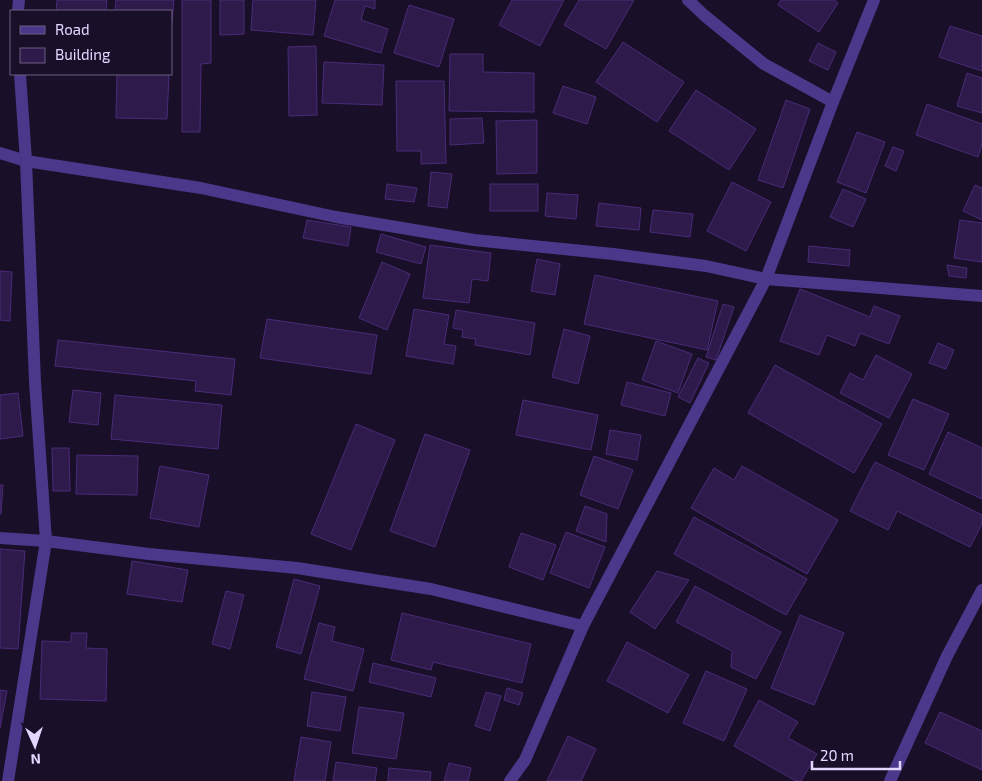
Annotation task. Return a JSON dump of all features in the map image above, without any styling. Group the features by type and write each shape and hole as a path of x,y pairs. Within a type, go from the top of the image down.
{"street":[{"path":"688,0 764,64 833,102"},
{"path":"510,781 525,760 583,626 766,279 874,0"},
{"path":"8,781 46,541 35,382 26,161 20,75"},
{"path":"0,153 26,161 201,188 336,217 474,240 613,254 697,265 766,279 982,296"},
{"path":"0,538 46,541 149,554 296,568 431,589 583,626"},
{"path":"890,781 947,656 982,590"}],"building":[{"path":"57,0 107,0 106,10 56,10"},
{"path":"116,0 174,0 172,23 172,10 115,10"},
{"path":"182,0 211,0 211,63 201,64 200,132 182,132"},
{"path":"220,0 244,0 244,34 220,35"},
{"path":"253,0 316,0 313,35 251,30"},
{"path":"335,0 375,0 375,9 365,6 361,20 388,29 381,53 324,36"},
{"path":"512,0 564,0 540,46 499,25"},
{"path":"579,0 634,0 606,49 564,25"},
{"path":"781,0 834,0 838,3 819,32 778,5"},
{"path":"409,5 454,19 439,67 394,53"},
{"path":"950,26 982,36 982,71 939,57"},
{"path":"623,42 684,82 657,122 596,82"},
{"path":"818,43 836,52 828,70 809,61"},
{"path":"316,46 317,115 289,116 288,47"},
{"path":"450,54 483,54 483,72 534,73 534,112 449,111"},
{"path":"324,62 384,65 382,105 322,103"},
{"path":"967,73 982,78 982,113 957,106"},
{"path":"117,75 169,75 167,119 116,118"},
{"path":"396,81 444,81 446,163 421,164 421,151 397,151"},
{"path":"563,86 596,97 587,124 553,113"},
{"path":"696,90 756,129 729,170 669,131"},
{"path":"786,100 810,109 783,188 758,180"},
{"path":"927,104 982,124 982,144 978,157 916,135"},
{"path":"482,118 484,143 450,145 450,119"},
{"path":"537,120 537,173 497,174 496,121"},
{"path":"857,132 885,142 866,193 837,182"},
{"path":"893,147 904,151 896,171 885,166"},
{"path":"431,172 452,174 447,208 428,206"},
{"path":"732,182 771,202 746,251 707,231"},
{"path":"387,184 417,188 414,202 385,199"},
{"path":"490,184 538,184 538,211 490,211"},
{"path":"975,185 982,188 982,220 963,211"},
{"path":"843,189 866,199 853,227 830,217"},
{"path":"547,193 578,195 576,219 545,216"},
{"path":"599,203 641,208 639,230 596,226"},
{"path":"653,210 693,214 690,237 650,232"},
{"path":"307,220 351,227 348,246 303,238"},
{"path":"960,220 982,223 982,262 954,258"},
{"path":"381,234 426,247 421,264 376,252"},
{"path":"430,245 491,253 488,281 472,279 469,303 423,298"},
{"path":"809,246 850,250 849,266 808,262"},
{"path":"537,259 560,264 555,295 531,291"},
{"path":"382,262 410,274 387,330 359,318"},
{"path":"947,265 967,268 966,278 949,276"},
{"path":"0,271 12,272 10,321 0,320"},
{"path":"595,275 718,301 707,350 584,324"},
{"path":"800,289 870,317 874,306 900,316 889,344 860,333 855,346 827,335 819,355 780,341"},
{"path":"723,304 734,307 716,360 706,357"},
{"path":"414,309 449,315 444,344 456,346 453,364 406,356"},
{"path":"456,310 535,323 530,355 475,345 476,339 462,337 463,330 453,328"},
{"path":"267,319 377,335 371,374 260,358"},
{"path":"564,329 590,336 578,384 552,377"},
{"path":"58,340 235,359 231,395 195,391 196,381 55,366"},
{"path":"656,341 692,354 678,393 642,380"},
{"path":"938,343 954,350 946,369 929,363"},
{"path":"876,355 912,374 889,418 840,393 850,373 863,380"},
{"path":"698,358 709,363 690,403 678,397"},
{"path":"775,365 882,424 854,473 748,413"},
{"path":"627,382 671,393 665,416 621,405"},
{"path":"73,390 101,393 98,425 69,422"},
{"path":"18,393 23,436 0,439 0,395"},
{"path":"115,395 222,405 218,449 111,439"},
{"path":"913,399 949,414 924,470 888,455"},
{"path":"523,400 598,415 591,450 516,435"},
{"path":"356,424 395,440 351,550 311,534"},
{"path":"610,430 641,435 637,460 606,454"},
{"path":"948,432 982,448 982,499 929,474"},
{"path":"425,434 470,450 435,547 390,531"},
{"path":"52,448 69,448 70,491 53,491"},
{"path":"77,455 138,456 137,495 76,494"},
{"path":"594,456 633,470 618,509 580,495"},
{"path":"875,462 982,515 982,524 970,547 897,511 888,530 850,511"},
{"path":"160,466 209,475 199,527 150,518"},
{"path":"742,466 838,520 807,574 691,508 714,468 734,480"},
{"path":"0,485 3,485 1,514 0,514"},
{"path":"585,506 607,514 606,542 576,531"},
{"path":"694,517 807,579 786,615 674,554"},
{"path":"566,532 605,547 589,588 550,573"},
{"path":"521,533 556,545 543,580 509,567"},
{"path":"0,549 25,551 18,649 0,648"},
{"path":"132,561 188,570 182,602 127,594"},
{"path":"657,571 689,580 655,629 630,612"},
{"path":"294,579 320,586 301,654 276,647"},
{"path":"695,586 781,632 756,679 731,667 732,651 676,622"},
{"path":"226,591 244,595 230,649 212,644"},
{"path":"402,613 531,644 522,683 433,662 431,670 391,660"},
{"path":"800,615 844,633 814,705 771,688"},
{"path":"319,623 335,627 332,641 364,649 353,691 304,679"},
{"path":"71,633 87,633 86,648 107,649 106,701 40,699 42,641 71,642"},
{"path":"627,642 689,675 668,713 607,681"},
{"path":"373,663 436,678 431,697 369,682"},
{"path":"706,671 747,689 724,741 683,723"},
{"path":"507,688 523,693 519,705 504,700"},
{"path":"0,690 7,691 0,728"},
{"path":"312,692 346,697 340,731 307,726"},
{"path":"486,692 501,696 490,731 475,726"},
{"path":"759,700 798,722 788,738 817,754 801,781 796,781 734,746"},
{"path":"359,707 404,713 396,759 352,753"},
{"path":"940,712 982,731 982,770 925,743"},
{"path":"568,736 596,749 581,781 547,781"},
{"path":"301,737 331,742 325,781 294,781"},
{"path":"336,762 377,768 375,781 333,781"},
{"path":"449,763 471,768 468,781 444,781"},
{"path":"389,768 431,772 430,781 388,781"}]}
